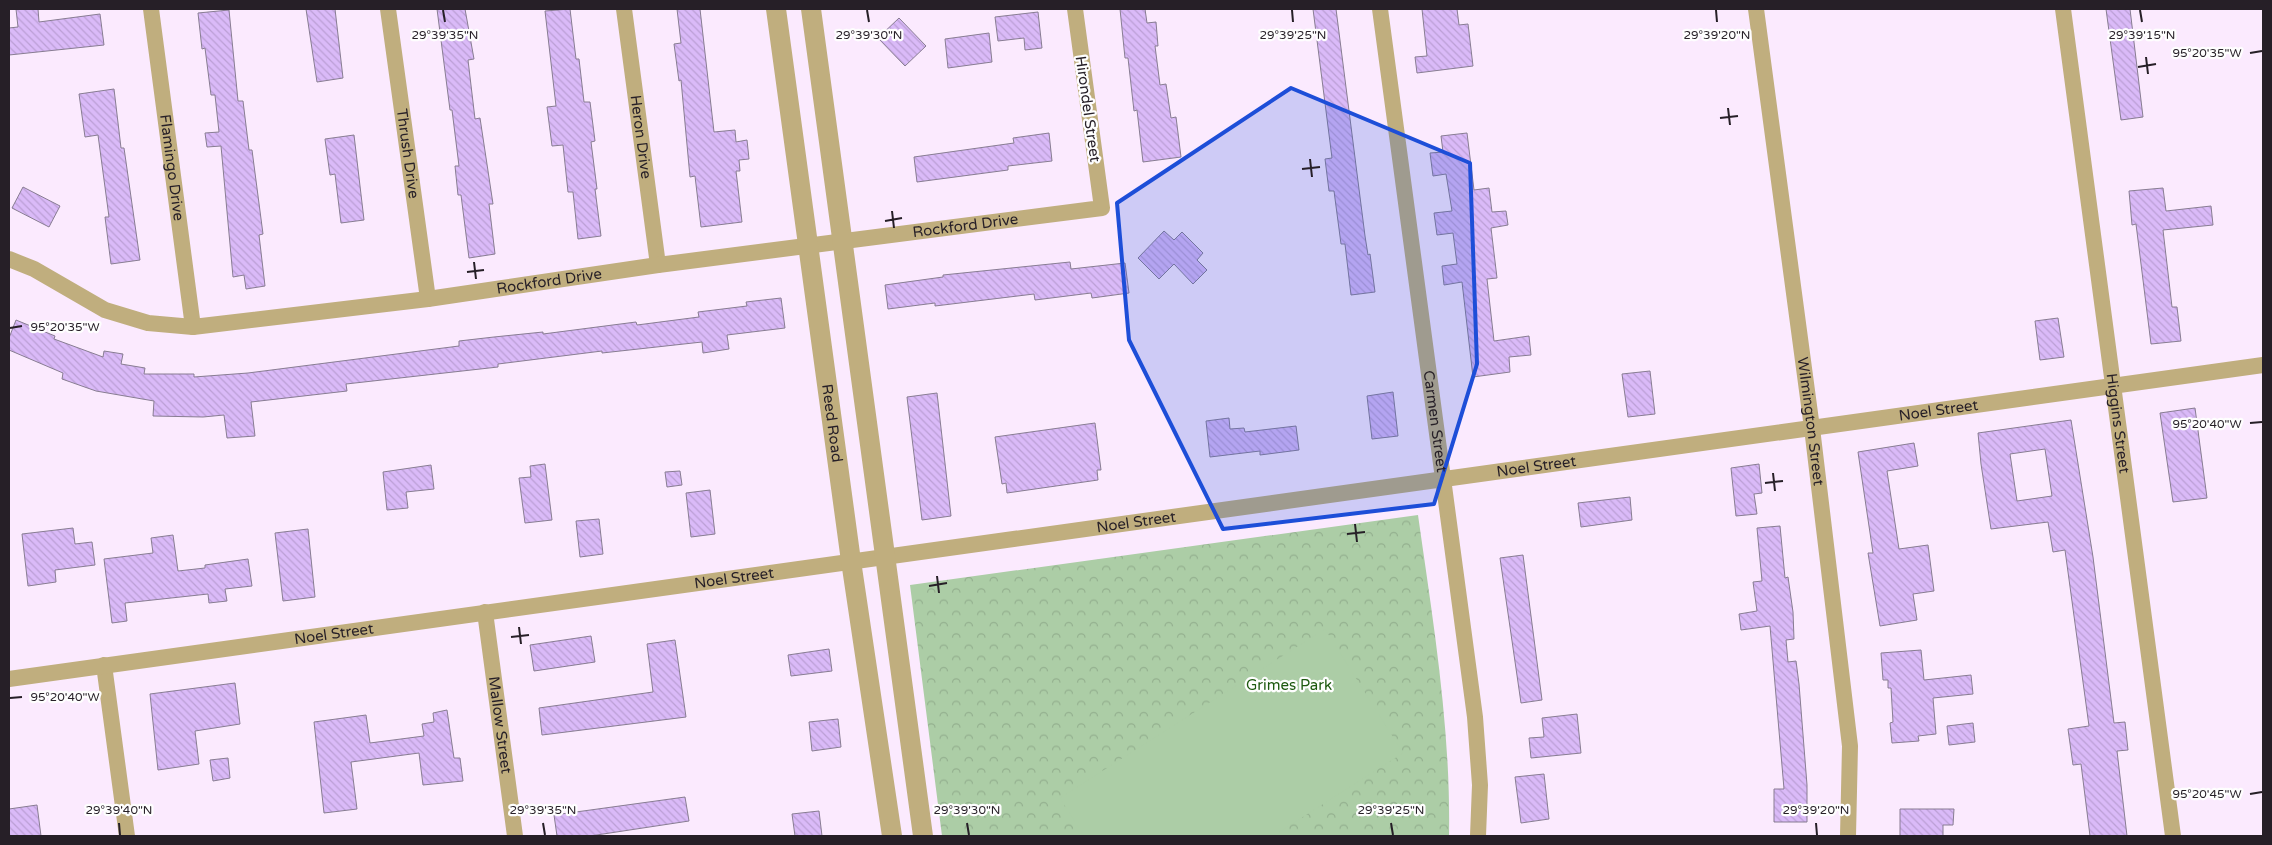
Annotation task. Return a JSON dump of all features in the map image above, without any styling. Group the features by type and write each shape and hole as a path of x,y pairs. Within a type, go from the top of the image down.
{"street":[{"name":"Flamingo Drive","path":"150,9 193,327"},
{"name":"Thrush Drive","path":"388,9 428,298"},
{"name":"Heron Drive","path":"624,9 658,266"},
{"name":"Reed Road","path":"776,9 851,561 892,836"},
{"path":"811,9 887,556 923,836"},
{"name":"Hirondel Street","path":"1075,9 1102,208"},
{"name":"Carmen Street","path":"1380,9 1475,718 1480,784 1478,836"},
{"name":"Wilmington Street","path":"1756,9 1812,428 1850,746 1848,836"},
{"name":"Higgins Street","path":"2063,9 2173,836"},
{"name":"Rockford Drive","path":"9,259 34,269 105,310 148,323 193,327 428,298 843,241 1102,208"},
{"name":"Noel Street","path":"9,679 2263,365"},
{"name":"Mallow Street","path":"486,612 515,836"},
{"path":"104,665 127,836"}],"highlighted area":[{"path":"1291,88 1470,163 1477,364 1434,504 1223,529 1129,340 1117,203"}],"green space":[{"name":"Grimes Park","path":"1418,515 1444,715 1449,796 1449,836 942,836 910,585"},
{"path":"1325,629 1403,753 1273,836 1084,836 1060,798"}],"building":[{"path":"16,9 38,9 39,22 100,14 104,45 9,55 9,28 18,27"},
{"path":"306,9 335,9 343,78 317,82"},
{"path":"437,9 465,9 474,59 468,60 475,119 480,118 493,204 489,204 495,254 469,258 461,195 458,195 455,166 459,166"},
{"path":"570,9 576,59 579,59 584,102 590,102 595,141 591,142 601,236 578,239 573,192 568,192 563,145 552,146 547,107 556,106 545,11"},
{"path":"677,9 700,9 714,132 735,130 736,142 747,140 749,159 739,160 740,171 736,171 742,222 701,227 695,176 690,177 681,80 679,81 674,44 681,43"},
{"path":"1120,9 1145,9 1147,23 1156,22 1158,46 1155,46 1160,85 1166,84 1171,118 1176,117 1181,157 1143,162 1137,110 1134,111 1128,58 1125,58"},
{"path":"1313,9 1336,9 1365,236 1368,255 1370,254 1375,292 1351,295 1345,244 1341,244 1334,191 1329,191 1325,159 1332,158"},
{"path":"1422,9 1457,9 1459,25 1468,24 1473,66 1417,73 1415,57 1427,56"},
{"path":"2106,9 2130,9 2143,117 2121,120"},
{"path":"229,10 238,101 243,101 249,150 252,150 263,234 259,235 265,286 246,289 244,275 233,277 221,146 207,147 205,133 219,132 215,95 211,95 205,48 202,49 198,13"},
{"path":"1038,12 1042,48 1025,50 1024,38 998,41 995,17"},
{"path":"899,18 926,46 905,66 878,38"},
{"path":"989,33 992,62 948,68 945,39"},
{"path":"114,89 121,148 124,148 140,260 111,264 105,217 109,217 98,135 85,137 79,94"},
{"path":"1049,133 1052,161 1008,166 1008,170 917,182 914,157 1014,143 1013,138"},
{"path":"1467,133 1474,190 1489,188 1492,212 1506,211 1508,225 1491,228 1497,278 1487,279 1494,341 1529,336 1531,355 1509,357 1510,372 1473,377 1462,282 1444,285 1442,266 1457,264 1453,233 1437,235 1434,213 1452,211 1446,174 1433,176 1430,153 1443,152 1441,136"},
{"path":"354,135 364,220 341,223 335,174 330,175 325,139"},
{"path":"23,187 60,206 49,227 12,208"},
{"path":"2163,188 2166,211 2211,206 2213,225 2163,230 2172,307 2177,307 2181,341 2151,344 2136,224 2132,225 2129,191"},
{"path":"1164,231 1174,240 1182,232 1203,253 1197,260 1207,270 1193,284 1174,264 1159,279 1138,258"},
{"path":"1070,262 1071,269 1125,263 1129,293 1092,298 1091,293 1035,300 1034,294 935,306 935,303 888,309 885,285 943,277 943,275"},
{"path":"781,298 785,328 727,335 729,349 703,353 702,342 602,353 602,351 498,364 498,367 346,384 347,391 251,402 255,436 227,438 224,415 203,417 153,416 154,401 96,391 62,379 63,373 9,350 9,338 16,320 55,336 54,339 103,357 104,351 123,354 121,364 145,368 144,374 194,374 194,377 248,373 459,346 459,341 543,332 543,334 636,322 637,325 699,317 698,312 747,306 746,302"},
{"path":"2058,318 2064,357 2040,360 2035,321"},
{"path":"1650,371 1655,414 1628,417 1622,374"},
{"path":"1393,392 1398,436 1372,439 1367,396"},
{"path":"937,393 951,516 922,520 907,397"},
{"path":"2195,408 2207,498 2173,502 2160,413"},
{"path":"1229,418 1230,429 1244,428 1245,432 1296,426 1299,450 1260,455 1260,451 1210,457 1206,421"},
{"path":"2071,420 2093,557 2114,723 2125,722 2128,750 2117,751 2127,836 2090,836 2081,764 2073,765 2068,729 2089,726 2065,550 2053,552 2048,522 1991,529 1978,433","holes":["2045,449 2052,496 2017,501 2010,454"]},
{"path":"1095,423 1101,470 1097,470 1098,480 1007,493 1006,483 1002,484 995,437"},
{"path":"1914,443 1918,466 1887,471 1899,549 1928,545 1934,591 1913,594 1917,620 1880,626 1868,553 1873,553 1858,452"},
{"path":"545,464 552,520 525,523 519,478 531,477 530,466"},
{"path":"1759,464 1762,493 1754,494 1757,514 1736,516 1731,468"},
{"path":"431,465 434,489 406,492 408,508 387,510 383,472"},
{"path":"680,471 682,485 667,487 665,472"},
{"path":"710,490 715,534 691,537 686,493"},
{"path":"1630,497 1632,520 1581,527 1578,503"},
{"path":"599,519 603,554 580,557 576,521"},
{"path":"1780,526 1785,578 1788,577 1793,612 1794,639 1786,640 1788,662 1796,661 1799,684 1807,785 1807,822 1774,822 1774,789 1784,789 1770,626 1741,630 1739,614 1757,611 1753,582 1762,581 1757,528"},
{"path":"73,528 75,544 92,542 95,565 55,570 56,582 28,586 22,534"},
{"path":"308,529 315,597 283,601 275,533"},
{"path":"173,535 178,571 205,568 205,565 248,559 252,586 225,589 227,601 209,603 208,594 125,603 127,621 112,623 104,559 153,553 151,538"},
{"path":"1523,555 1542,700 1521,703 1500,558"},
{"path":"591,636 595,662 534,671 530,645"},
{"path":"675,640 686,717 542,735 539,708 653,692 647,644"},
{"path":"829,649 832,671 791,676 788,655"},
{"path":"1921,650 1924,680 1971,675 1973,694 1933,698 1936,734 1918,736 1919,741 1892,743 1890,723 1893,722 1891,688 1888,688 1888,680 1883,680 1881,653"},
{"path":"235,683 240,724 195,731 199,764 158,770 150,694"},
{"path":"447,710 454,758 460,758 463,781 423,785 419,753 351,762 357,809 324,813 314,722 366,715 370,743 424,736 422,724 434,722 433,713"},
{"path":"1577,714 1581,753 1531,758 1529,738 1544,737 1542,718"},
{"path":"838,719 841,747 812,751 809,722"},
{"path":"1973,723 1975,742 1949,745 1947,726"},
{"path":"228,758 230,778 213,781 210,760"},
{"path":"1544,774 1549,819 1521,823 1515,777"},
{"path":"685,797 689,821 590,836 557,836 554,815"},
{"path":"37,805 41,836 9,836 9,809"},
{"path":"1900,809 1954,809 1953,825 1943,825 1943,836 1900,836"},
{"path":"819,811 822,836 795,836 792,814"}]}
